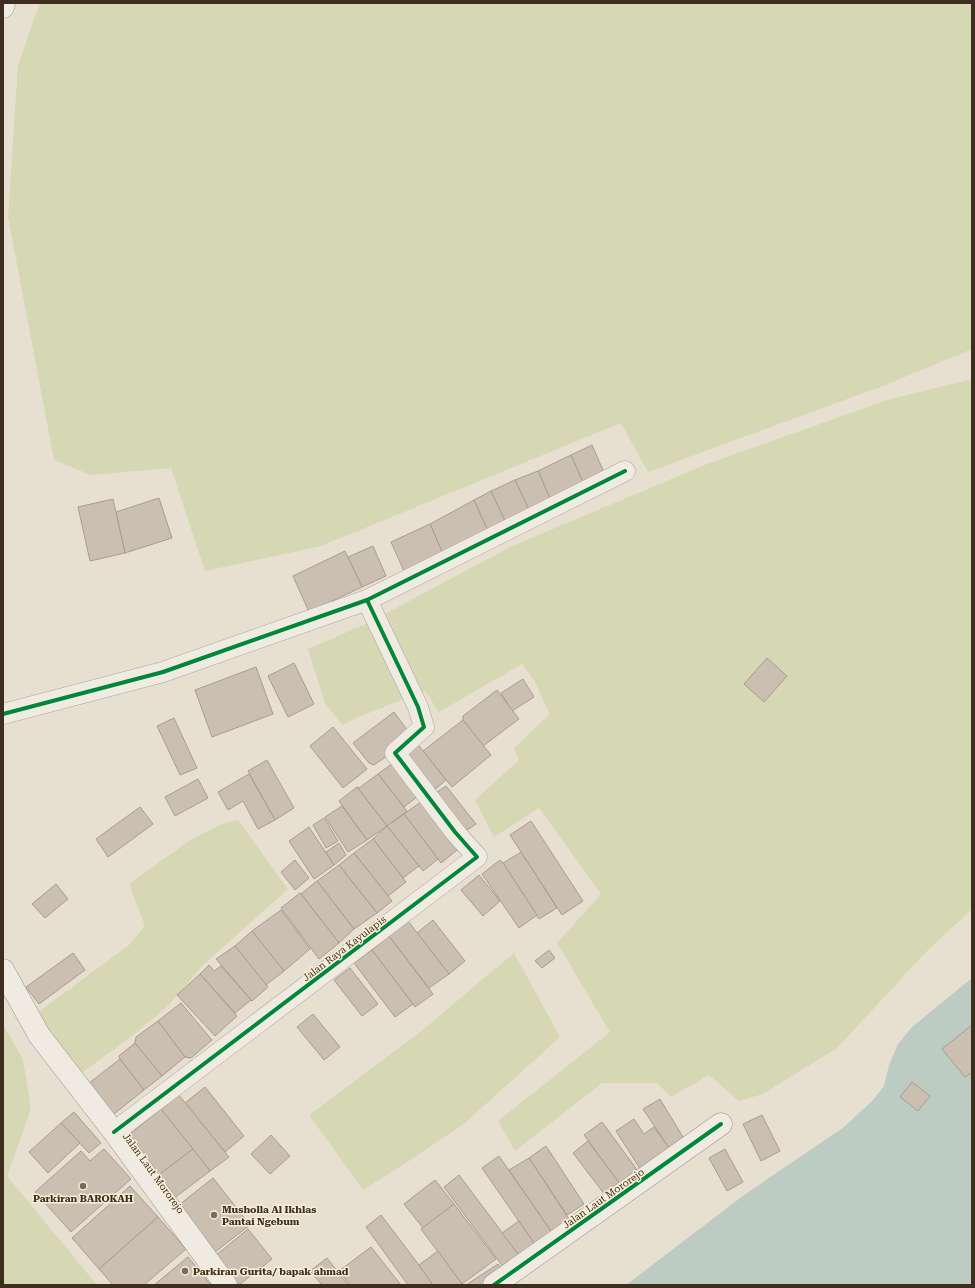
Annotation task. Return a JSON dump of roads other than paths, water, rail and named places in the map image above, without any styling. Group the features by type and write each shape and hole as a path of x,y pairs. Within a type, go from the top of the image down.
{"street":[{"path":"3,7 4,3"},
{"path":"3,714 163,672 367,600 625,471"},
{"name":"Jalan Raya Kayulapis","path":"114,1132 477,857 455,832 394,753 424,727 418,707 367,600"},
{"name":"Jalan Laut Mororejo","path":"3,970 39,1035 114,1132 226,1285"},
{"name":"Jalan Laut Mororejo","path":"494,1285 721,1124"}],"place":[{"name":"Parkiran BAROKAH","path":"83,1186"},
{"name":"Musholla Al Ikhlas Pantai Ngebum","path":"214,1215"},
{"name":"Parkiran Gurita/ bapak ahmad","path":"185,1271"}]}
